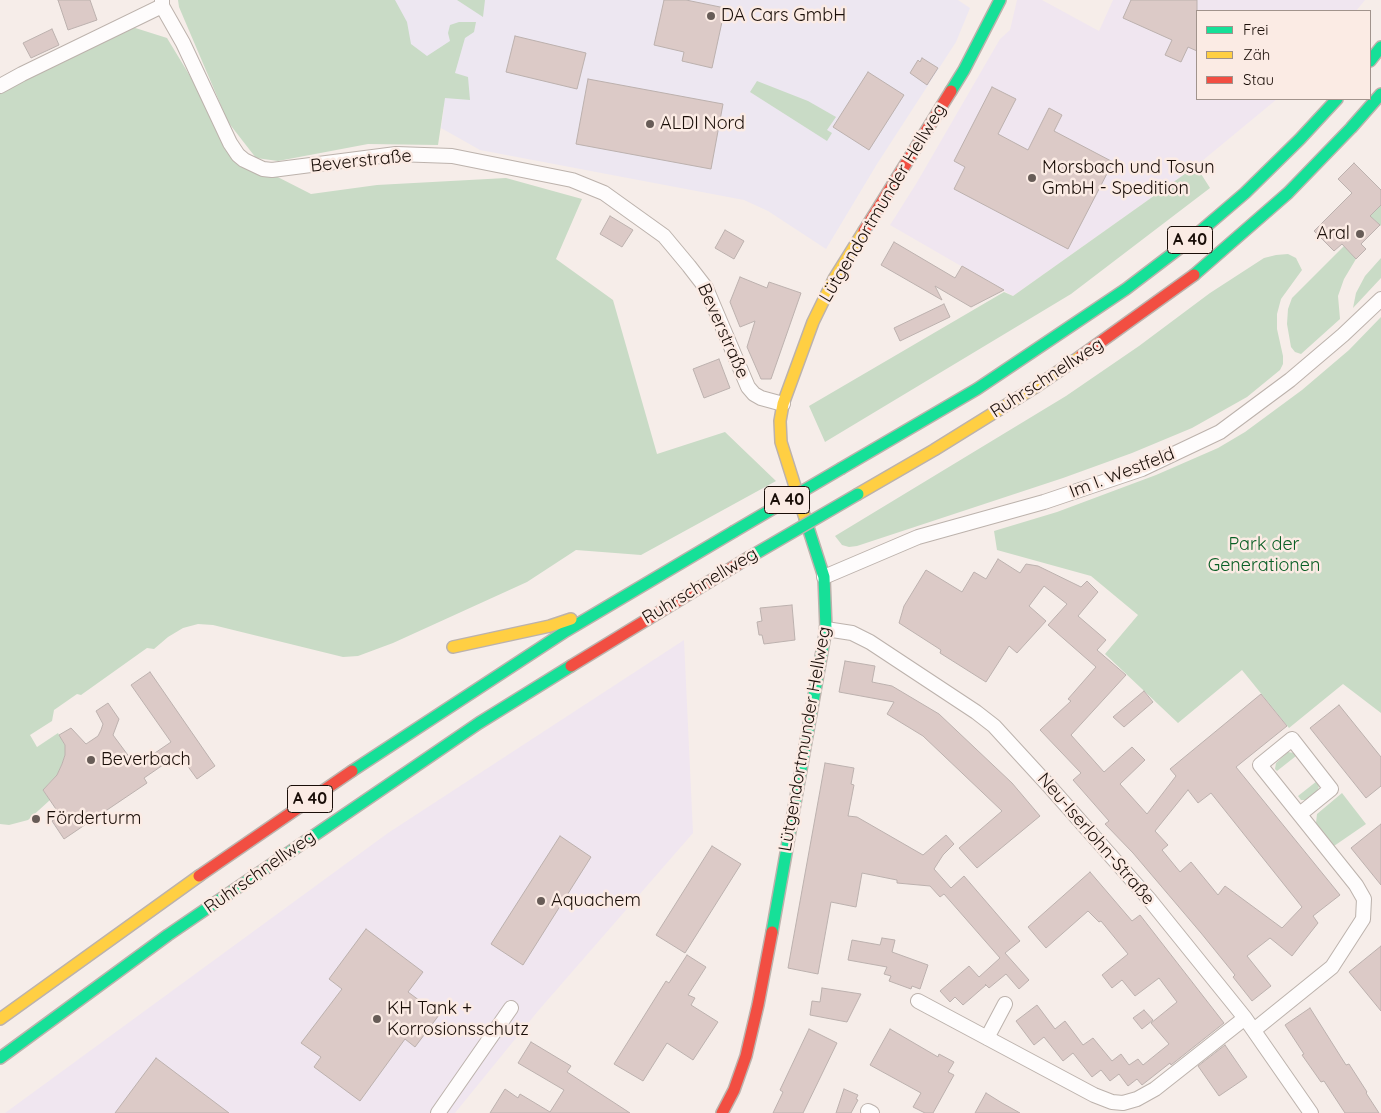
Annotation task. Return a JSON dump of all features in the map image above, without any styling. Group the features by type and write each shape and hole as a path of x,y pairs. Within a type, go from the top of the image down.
{"main road":[{"name":"Lütgendortmunder Hellweg","path":"722,1113 734,1090 746,1056 758,1005 826,629 824,577 781,442 780,421 783,404 813,322 834,279 964,70 1000,0"},
{"path":"1371,60 1381,47"},
{"name":"Ruhrschnellweg","path":"0,1058 168,935 440,749 643,621 934,450 1037,386 1112,335 1220,254 1288,193 1381,94"},
{"name":"Ruhrschnellweg","path":"0,1019 301,805 448,706 629,592 978,389 1060,335 1134,283 1189,241 1245,193 1300,139 1336,100"},
{"path":"453,647 550,626 582,615 629,592"}],"street":[{"name":"Beverstraße","path":"0,86 162,3 230,143 244,160 263,169 272,170 396,154 452,156 572,180 604,193 664,236 689,266 710,297 748,387 761,398 783,404"},
{"name":"Im I. Westfeld","path":"824,577 918,537 1028,507 1142,469 1220,432 1290,380 1343,335 1381,299"},
{"name":"Neu-Iserlohn-Straße","path":"826,629 852,633 870,642 994,726 1149,899 1245,1018 1311,1113"},
{"path":"1254,1030 1332,966 1363,919 1364,899 1356,885 1260,765 1292,739 1331,788 1300,814"},
{"path":"918,1001 1094,1095 1112,1102 1123,1103 1137,1099 1155,1089 1245,1018"},
{"path":"987,1038 1005,1004"},
{"path":"440,1112 511,1008"}],"shaded area":[{"path":"379,0 958,0 970,8 956,42 877,164 826,249 768,211 744,200 480,150 441,128 444,107 396,80"},
{"path":"1017,0 1042,0 1099,31 1113,0 1365,0 1357,10 1196,10 1196,100 1276,100 1196,166 1013,296 890,225 916,184 1000,39 1010,30"},
{"path":"684,640 693,833 538,1011 455,1113 5,1113 388,833"}],"green space":[{"path":"178,0 395,0 407,22 411,44 427,56 450,41 448,33 450,25 459,22 476,22 474,32 465,38 455,73 468,77 470,100 445,98 438,145 368,144 278,161 256,158 228,122 179,7"},
{"path":"457,0 485,0 483,17"},
{"path":"129,26 167,38 227,137 260,168 311,194 377,185 506,178 582,199 556,259 613,300 657,454 725,432 776,481 641,555 576,550 527,582 393,643 358,656 343,657 213,625 198,624 183,628 168,637 154,649 147,648 81,695 77,694 54,710 52,721 30,735 37,747 58,733 65,745 65,755 57,775 43,790 50,800 28,820 9,825 0,824 0,91"},
{"path":"757,81 808,101 836,117 827,130 832,133 827,141 750,92"},
{"path":"1196,166 1210,188 1071,294 825,442 809,406 1004,292 1013,296"},
{"path":"1381,205 1381,226 1370,216"},
{"path":"1344,246 1356,259 1344,279 1338,296 1340,319 1301,354 1295,352 1291,347 1287,324 1288,309 1292,298"},
{"path":"1288,254 1296,258 1302,270 1281,299 1277,314 1277,329 1283,364 1280,370 1247,397 1192,428 1132,453 1063,478 857,546 849,547 842,545 835,536 1066,396 1139,346 1210,293 1264,258"},
{"path":"1381,258 1381,278 1353,308 1356,293 1365,276"},
{"name":"Park der Generationen","path":"1381,317 1381,713 1343,684 1289,728 1242,670 1178,723 1105,654 1138,615 1091,576 997,550 994,531 1057,512 1156,475 1218,448 1245,432 1302,390 1349,350"},
{"path":"1288,752 1294,753 1296,756 1277,771 1275,769 1276,763"},
{"path":"1317,781 1319,785 1318,792 1308,800 1301,800 1298,796"},
{"path":"1342,793 1366,824 1334,846 1316,823 1317,814"}],"building":[{"path":"58,0 90,0 97,20 68,30"},
{"path":"664,0 686,0 725,8 712,68 682,61 684,52 654,45"},
{"path":"1131,0 1197,0 1196,51 1188,47 1181,62 1165,55 1172,40 1123,18"},
{"path":"52,29 59,45 31,58 23,43"},
{"path":"515,36 586,53 577,89 506,72"},
{"path":"922,58 938,68 927,85 910,73 918,60 920,62"},
{"path":"868,72 904,95 869,150 833,127"},
{"name":"ALDI Nord","path":"588,79 723,104 711,169 576,144"},
{"name":"Morsbach und Tosun GmbH - Spedition","path":"992,87 1016,99 998,134 1028,150 1049,108 1062,115 1054,131 1113,162 1068,249 954,189 965,167 954,161"},
{"path":"1354,163 1381,190 1381,205 1370,216 1380,225 1361,244 1366,249 1356,259 1342,244 1334,251 1314,231 1352,193 1338,179"},
{"path":"610,216 633,230 622,247 600,234"},
{"path":"725,230 744,241 734,259 715,248"},
{"path":"894,242 955,278 962,266 1004,290 971,307 935,286 942,300 881,265"},
{"path":"740,277 767,288 769,282 801,293 771,379 761,379 747,347 755,321 740,327 730,302"},
{"path":"944,304 950,317 900,341 894,328"},
{"path":"719,359 730,388 704,398 693,369"},
{"path":"998,559 1020,573 1026,564 1038,566 1081,587 1087,581 1098,592 1078,616 1106,640 1097,650 1126,675 1071,735 1104,772 1132,747 1145,760 1120,784 1147,814 1176,776 1170,769 1261,694 1287,726 1236,767 1340,895 1313,916 1318,923 1292,956 1270,938 1247,956 1271,986 1252,1001 1233,977 1235,975 1201,933 1133,853 1105,824 1109,821 1073,780 1081,773 1040,730 1071,701 1068,699 1096,667 1048,625 1067,604 1044,586 1029,606 1046,621 1017,653 1009,646 986,682 940,653 941,650 899,623 904,606 926,570 962,592 974,572 986,579","holes":["1188,790 1198,803 1211,793 1302,907 1282,928 1225,886 1218,895 1191,862 1180,872 1162,850 1168,845 1155,831"]},
{"path":"792,605 795,640 764,644 762,635 759,635 757,622 762,621 760,608"},
{"path":"845,661 875,666 872,682 892,686 939,714 1012,783 1040,816 977,868 959,848 1002,811 923,736 887,714 894,702 839,692"},
{"path":"150,672 215,766 197,779 179,754 144,778 147,783 64,839 52,821 60,815 43,790 57,775 65,755 65,745 59,735 71,728 86,744 98,736 103,724 96,711 108,703 119,719 113,735 136,766 171,742 131,685"},
{"path":"1144,691 1153,702 1124,727 1113,717"},
{"path":"1339,705 1381,757 1381,786 1366,798 1310,728"},
{"path":"825,763 854,768 851,784 854,785 848,816 857,817 923,855 946,835 954,844 943,855 934,869 951,888 964,876 1020,941 1005,953 1029,980 1019,989 1006,974 989,988 986,985 963,1005 955,997 950,1002 940,991 969,966 979,977 1000,958 944,894 940,897 930,886 897,883 897,880 862,873 856,907 831,902 818,974 788,968"},
{"path":"1381,824 1381,885 1351,848"},
{"name":"Aquachem","path":"560,836 591,857 523,965 491,944"},
{"path":"712,846 741,864 685,953 656,935"},
{"path":"1090,872 1132,921 1140,915 1224,1023 1171,1065 1170,1063 1142,1085 1137,1079 1128,1086 1119,1074 1110,1081 1101,1070 1092,1077 1073,1053 1063,1061 1044,1037 1034,1045 1016,1021 1037,1005 1055,1029 1065,1021 1083,1045 1093,1038 1112,1061 1121,1054 1129,1065 1138,1059 1143,1065 1169,1044 1151,1023 1177,1002 1159,978 1135,996 1122,980 1112,988 1102,975 1128,954 1101,921 1099,922 1088,911 1046,948 1028,927"},
{"name":"KH Tank + Korrosionsschutz","path":"366,929 423,972 408,992 439,1015 415,1047 405,1039 360,1101 314,1067 321,1057 301,1043 342,989 329,979"},
{"path":"882,938 895,940 892,952 928,965 920,989 912,986 911,989 889,981 891,976 884,974 887,967 848,960 852,940 880,945"},
{"path":"1381,946 1381,1011 1349,972"},
{"path":"687,955 706,967 688,995 695,998 691,1005 718,1022 693,1060 667,1043 643,1081 614,1064 666,981 669,983"},
{"path":"822,988 861,994 847,1022 810,1015 812,1001 820,1002"},
{"path":"1310,1008 1346,1065 1349,1064 1379,1113 1345,1113 1324,1081 1321,1082 1302,1055 1304,1054 1285,1025"},
{"path":"1144,1010 1153,1020 1142,1029 1133,1018"},
{"path":"809,1029 837,1043 803,1113 773,1113 783,1092 780,1090"},
{"path":"890,1029 938,1057 939,1054 954,1062 948,1072 954,1075 933,1113 925,1113 913,1107 921,1093 870,1065"},
{"path":"531,1042 571,1066 567,1072 630,1113 490,1113 505,1089 518,1098 520,1094 550,1112 564,1090 518,1063"},
{"path":"1225,1045 1247,1077 1219,1096 1198,1066"},
{"path":"156,1058 229,1113 115,1113"},
{"path":"844,1089 858,1095 856,1099 858,1100 851,1113 836,1113"},
{"path":"986,1093 1002,1103 1020,1113 975,1113"}],"traffic: fast":[{"path":"951,91 1000,0"},
{"path":"1371,60 1381,47"},
{"path":"1194,275 1288,193 1381,94"},
{"path":"842,468 977,389 1126,289 1189,241 1245,193 1300,139 1336,100"},
{"path":"733,532 842,468"},
{"path":"748,558 858,494"},
{"path":"772,932 826,629 824,577 805,518"},
{"path":"352,771 566,631 733,532"},
{"path":"0,1058 168,935 479,723 571,666"}],"traffic: slow":[{"path":"805,518 781,442 780,421 783,404 813,322 834,279 864,231"},
{"path":"858,494 934,450 1037,386 1081,356"},
{"path":"453,647 550,626 571,619"},
{"path":"0,1019 199,876"}],"traffic: jam":[{"path":"864,231 951,91"},
{"path":"1081,356 1194,275"},
{"path":"571,666 748,558"},
{"path":"199,876 352,771"},
{"path":"722,1113 734,1090 746,1056 772,932"}],"place":[{"name":"DA Cars GmbH","path":"711,16"},
{"name":"ALDI Nord","path":"650,124"},
{"name":"Morsbach und Tosun GmbH - Spedition","path":"1032,178"},
{"name":"Aral","path":"1360,234"},
{"name":"Beverbach","path":"91,760"},
{"name":"Förderturm","path":"36,819"},
{"name":"Aquachem","path":"541,901"},
{"name":"KH Tank + Korrosionsschutz","path":"377,1019"}]}
